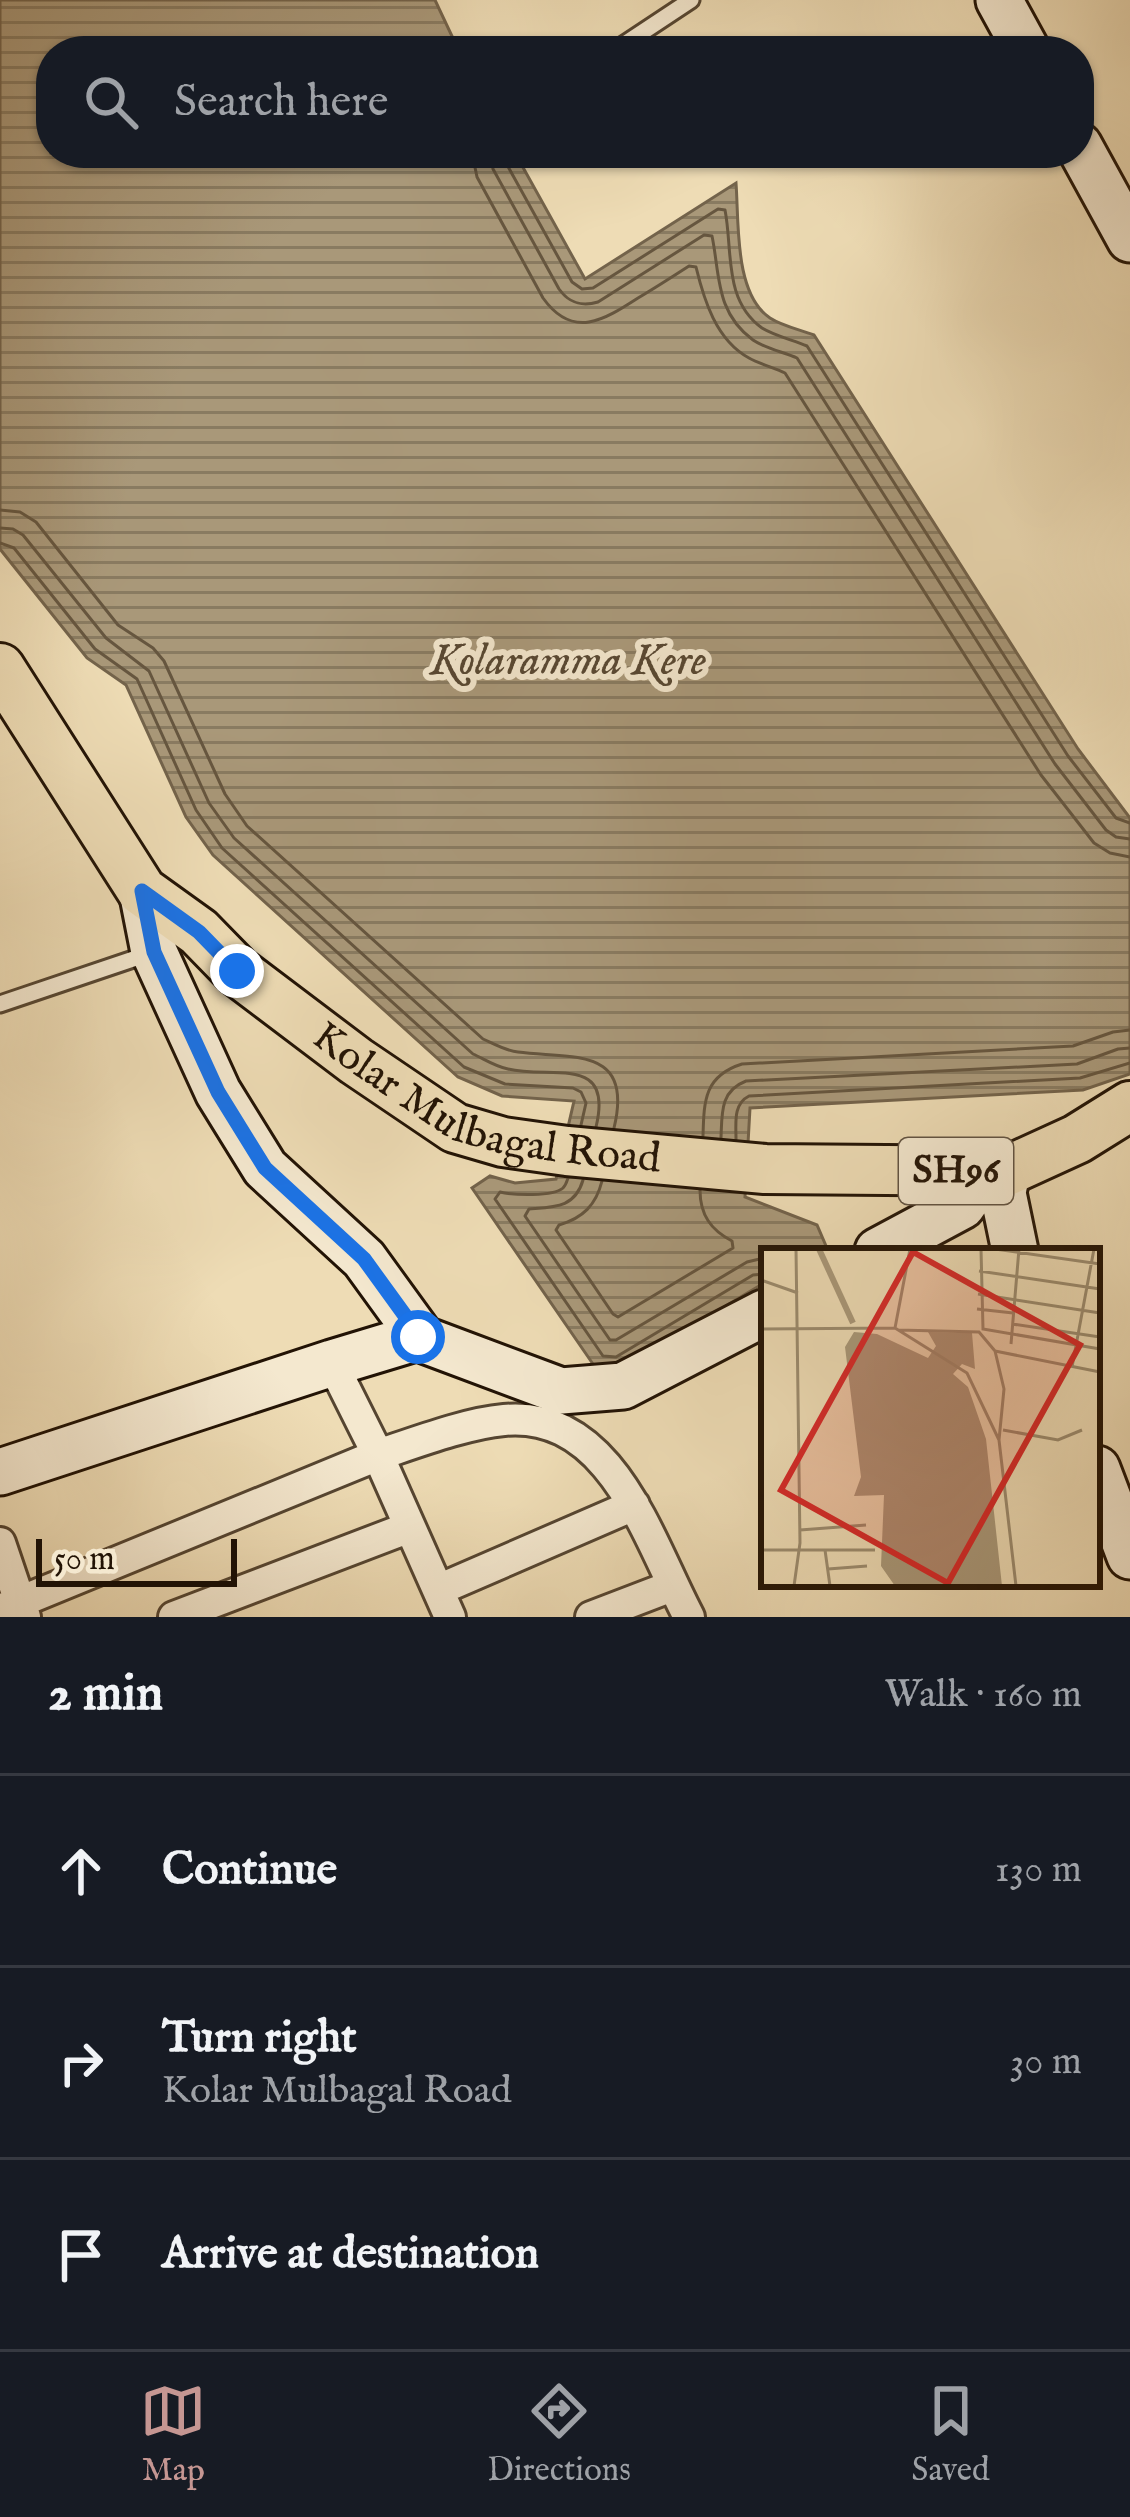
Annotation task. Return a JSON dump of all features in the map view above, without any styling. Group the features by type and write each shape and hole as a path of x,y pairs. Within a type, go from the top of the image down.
{"main road":[{"name":"Kolar Mulbagal Road","path":"0,668 142,891 199,932 237,971 288,1010 455,1128 503,1142 567,1151 765,1168 997,1172 1077,1139 1130,1106"}],"street":[{"path":"999,0 1019,36"},
{"path":"1091,168 1130,239"},
{"path":"142,891 154,952 218,1092 265,1168 364,1259 422,1339"},
{"path":"884,1248 962,1206 997,1172 1014,1248"},
{"path":"0,1472 418,1337 561,1391 623,1386 761,1315"},
{"path":"332,1363 444,1603 634,1505"},
{"path":"0,1543 15,1610 378,1455 505,1420 546,1423 578,1438 605,1465 634,1505 689,1617"},
{"path":"1100,1477 1130,1556"},
{"path":"174,1617 410,1527"},
{"path":"591,1617 672,1586"}],"lane":[{"path":"637,36 691,0"},
{"path":"0,1004 154,952"}],"water":[{"name":"Kolaramma Kere","path":"0,0 435,0 452,36 36,36 36,168 523,168 585,279 736,183 744,275 758,307 775,321 814,335 1078,749 1130,818 1130,1074 1083,1090 750,1108 745,1197 817,1225 826,1246 761,1248 761,1285 617,1371 595,1367 472,1188 490,1176 515,1183 556,1179 574,1101 502,1096 458,1077 213,855 186,817 126,685 87,658 0,549"}],"route":[{"path":"237,971 199,932 142,891 154,952 218,1092 265,1168 364,1259 422,1339 418,1337"}]}
